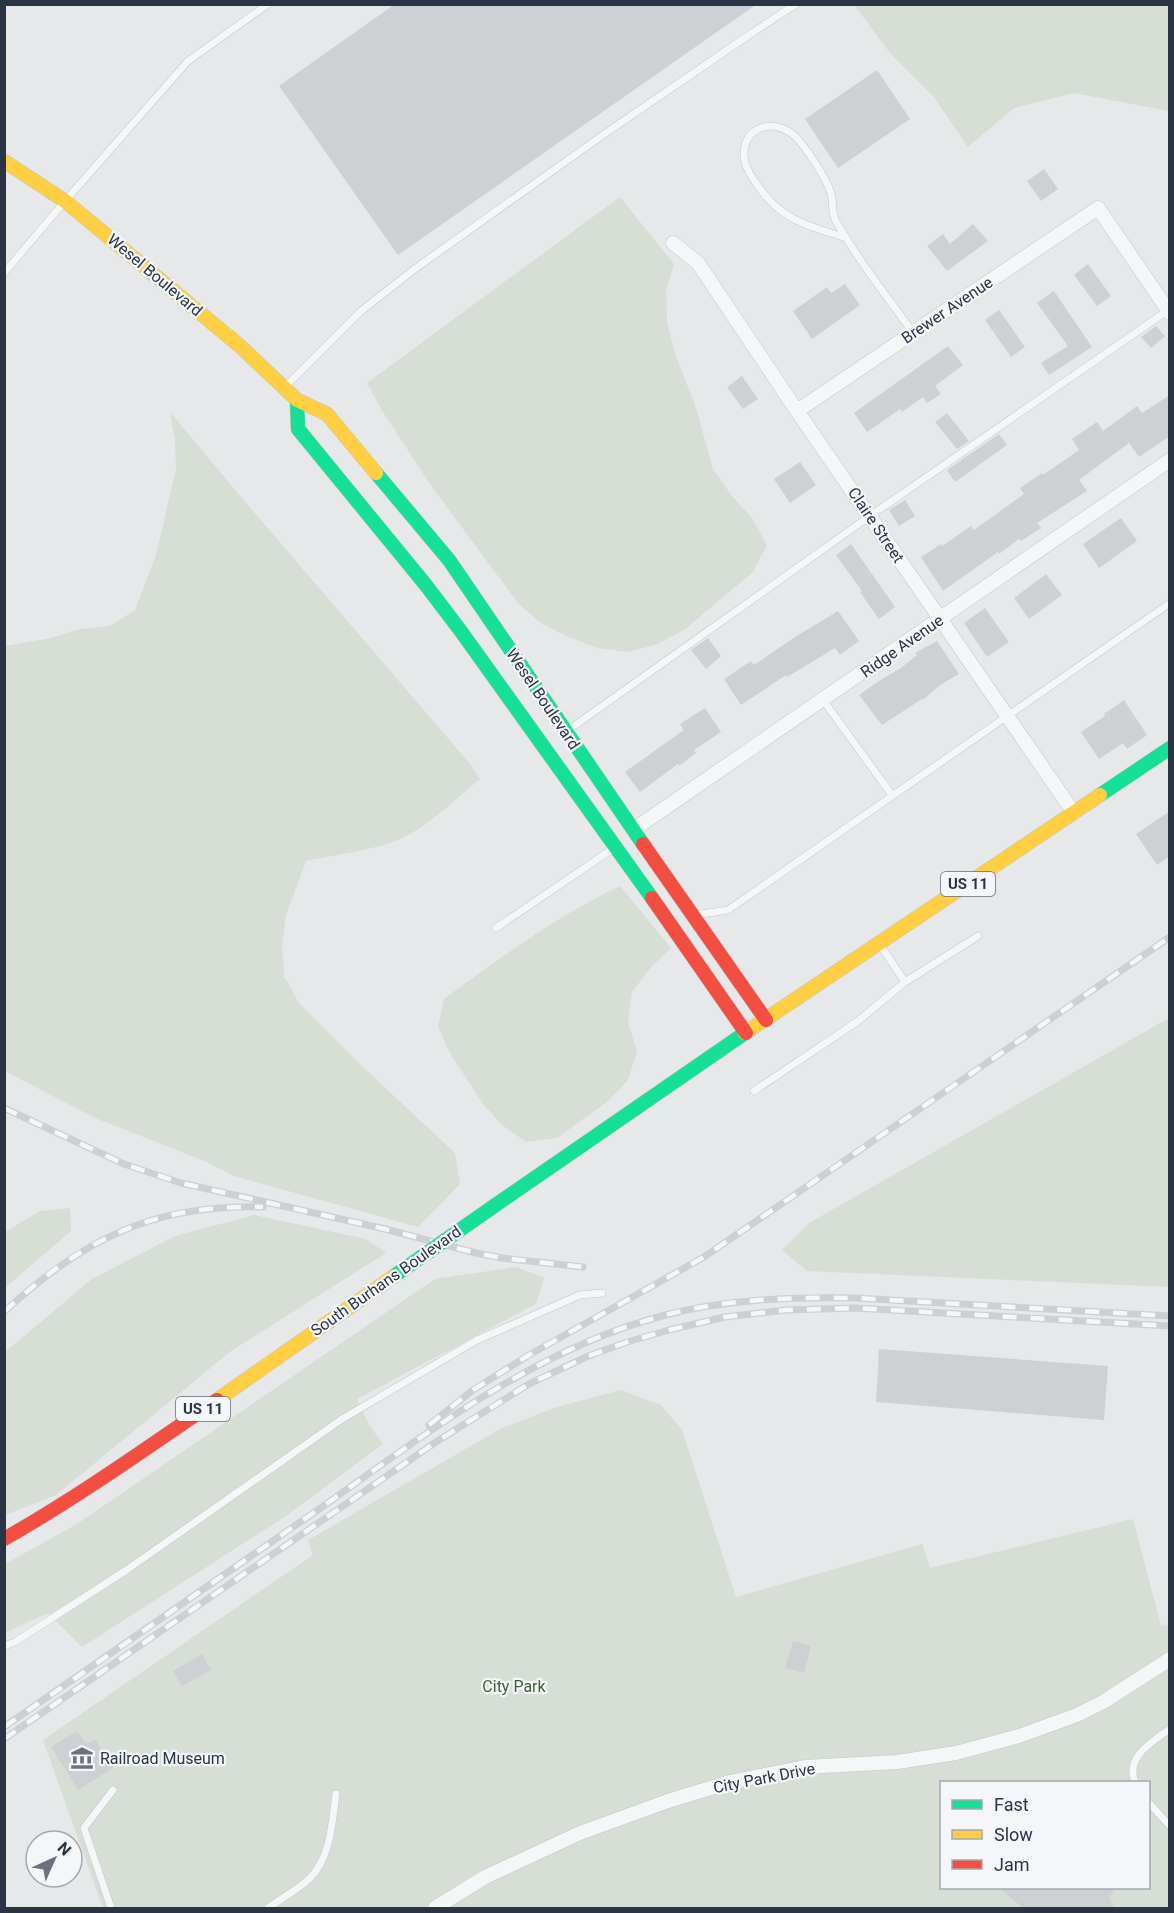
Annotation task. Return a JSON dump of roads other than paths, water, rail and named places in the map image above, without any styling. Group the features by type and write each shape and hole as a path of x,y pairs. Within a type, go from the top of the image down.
{"main road":[{"name":"Wesel Boulevard","path":"4,161 65,201 240,346 297,400 327,414 449,560 565,732 766,1020"},
{"name":"Wesel Boulevard","path":"297,400 298,429 425,584 616,847 746,1033"},
{"name":"US 11","path":"766,1020 1170,748"},
{"name":"South Burhans Boulevard","path":"4,1539 106,1477 497,1204 766,1020"}],"street":[{"name":"Brewer Avenue","path":"797,411 1098,208 1169,311"},
{"name":"Claire Street","path":"673,243 698,263 1074,813"},
{"name":"Ridge Avenue","path":"633,830 1170,460"},
{"name":"City Park Drive","path":"435,1908 485,1877 580,1833 668,1801 730,1782 805,1767 909,1760 956,1753 1019,1736 1077,1715 1103,1702 1170,1659"}],"lane":[{"path":"4,273 188,61 268,4"},
{"path":"284,387 360,311 416,268 628,118 796,4"},
{"path":"846,238 795,220 771,202 748,169 744,159 748,139 753,132 761,127 772,125 784,128 795,137 824,177 831,193 834,216 846,238 913,333"},
{"path":"565,732 870,516 1169,311"},
{"path":"692,915 728,910 1170,603"},
{"path":"823,700 892,795"},
{"path":"496,928 616,847"},
{"path":"754,1090 858,1021 905,982 978,936"},
{"path":"880,944 905,982"},
{"path":"4,1646 15,1642 128,1569 342,1419 477,1340 580,1295 602,1293"},
{"path":"1135,1781 1132,1769 1138,1755 1170,1729"},
{"path":"111,1908 84,1828 113,1790"},
{"path":"268,1908 310,1878 322,1860 329,1838 336,1794"},
{"path":"1150,1803 1170,1827"}],"railway":[{"path":"429,1425 473,1390 529,1355 704,1257 1170,937"},
{"path":"4,1108 124,1164 181,1183 385,1229 476,1253 583,1267"},
{"path":"4,1312 62,1264 122,1231 187,1212 263,1207"},
{"path":"4,1727 442,1423 527,1371 570,1349 616,1331 685,1310 758,1300 807,1298 856,1298 1170,1316"},
{"path":"4,1739 439,1440 529,1384 586,1357 627,1342 725,1317 786,1310 856,1308 1170,1326"}],"place":[{"name":"Railroad Museum","path":"82,1758"}],"park label":[{"name":"City Park","path":"514,1686"}]}
